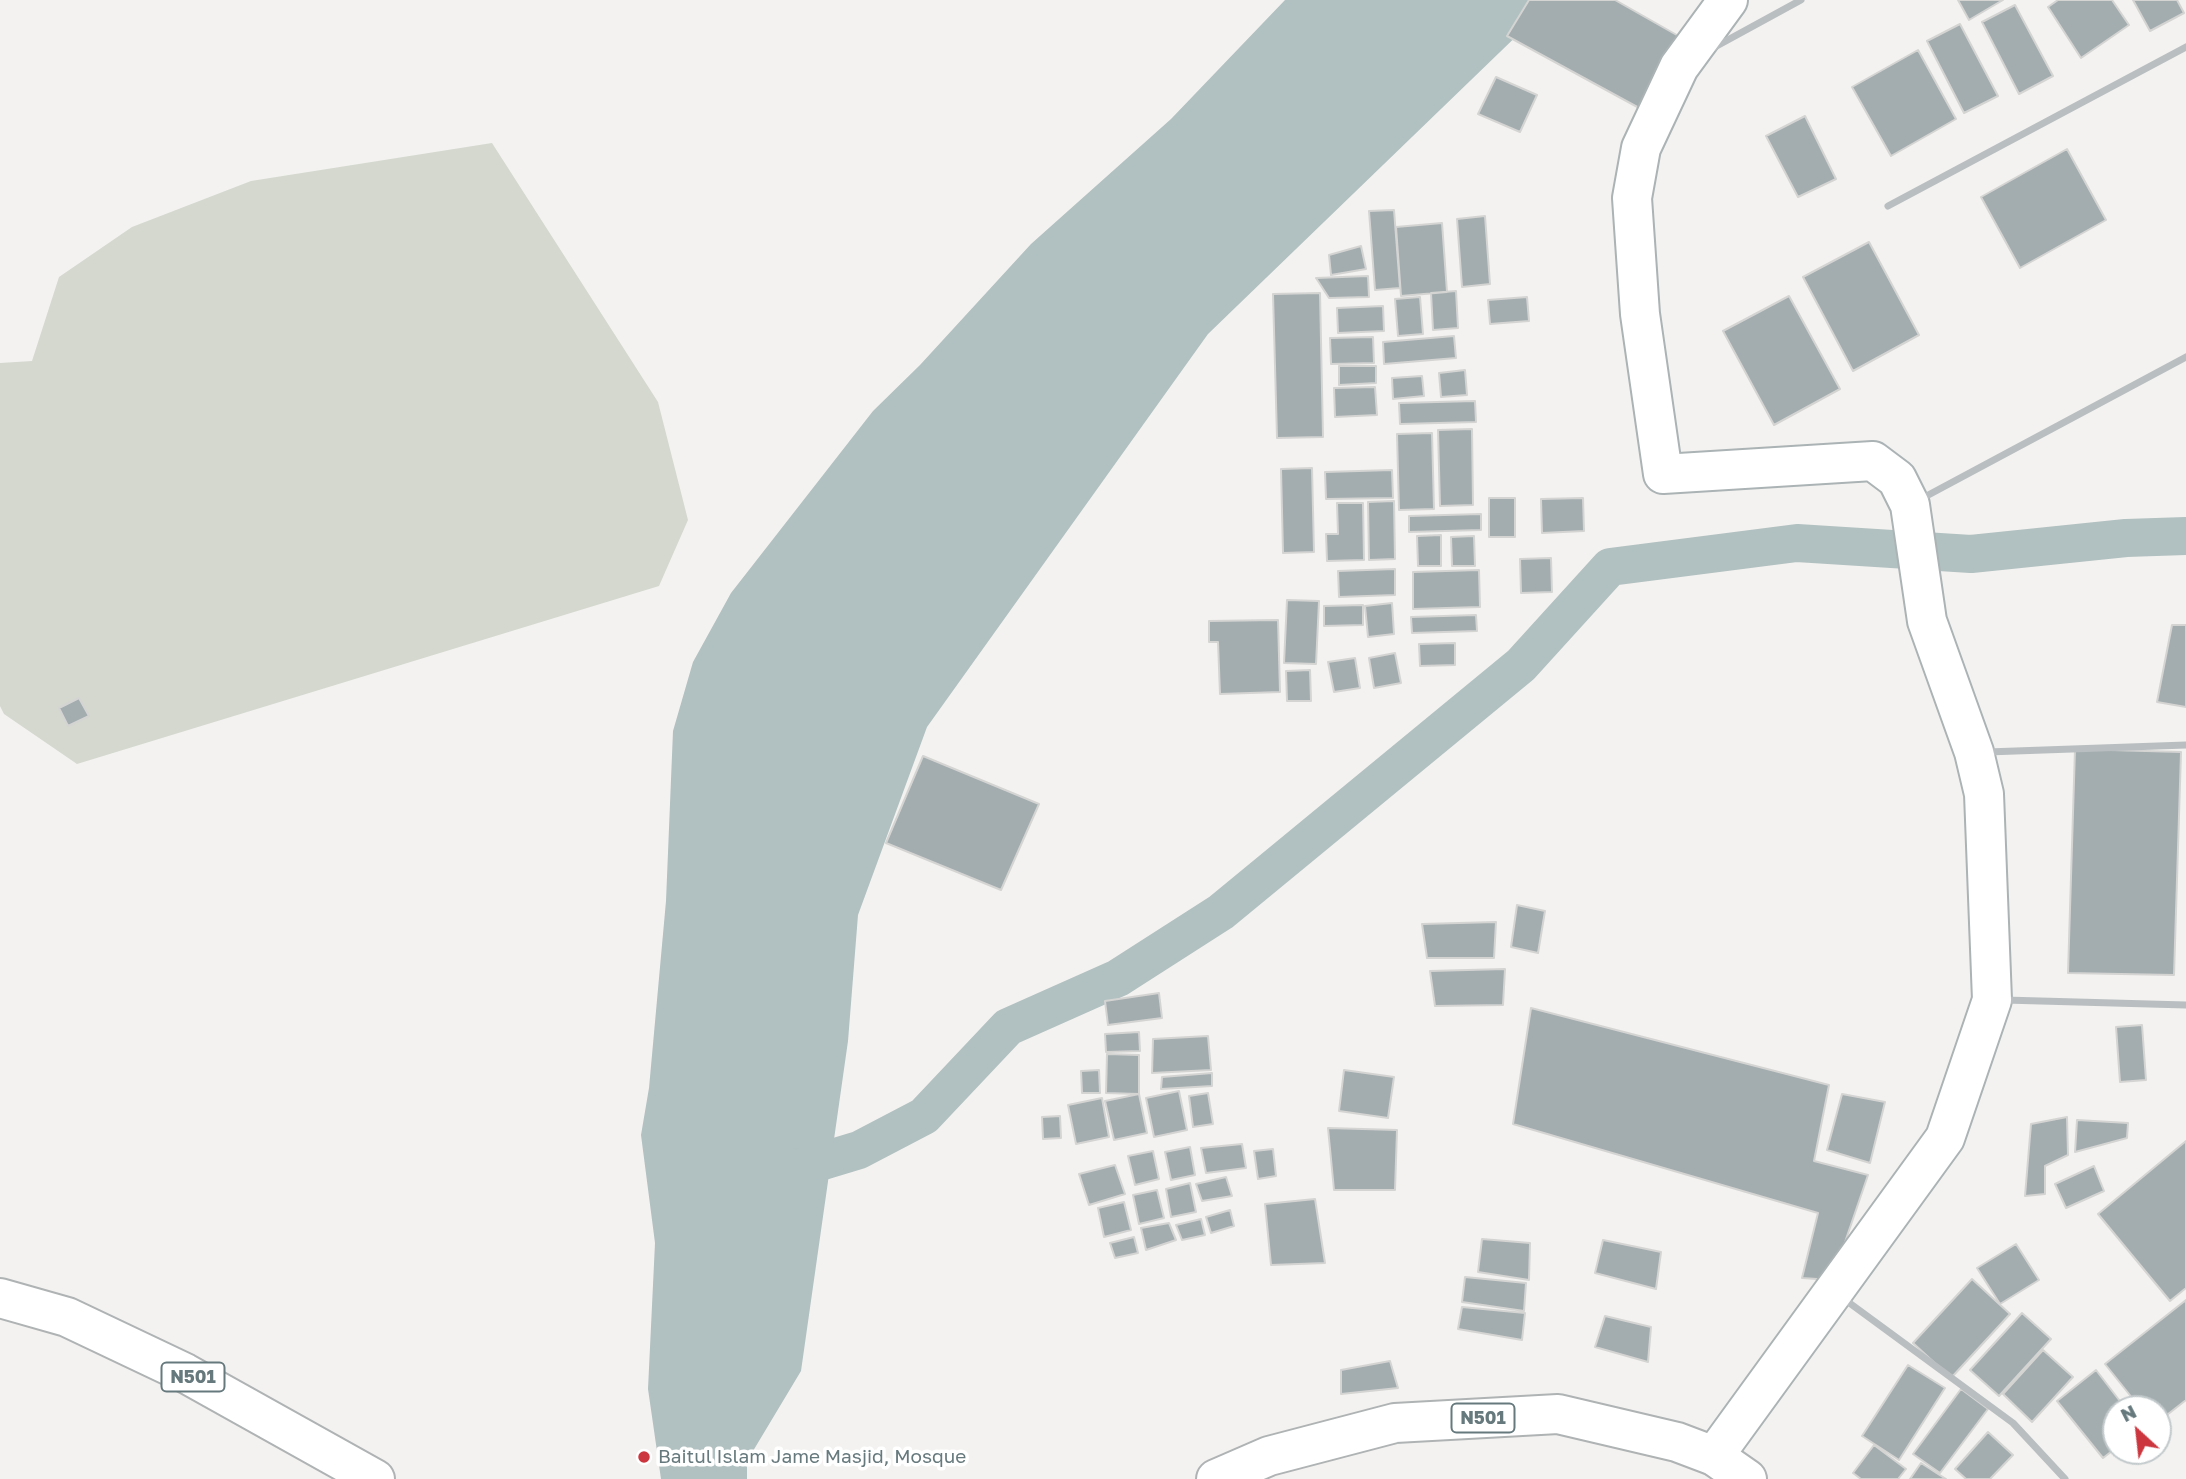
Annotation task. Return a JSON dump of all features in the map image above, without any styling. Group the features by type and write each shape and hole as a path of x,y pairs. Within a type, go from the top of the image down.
{"main road":[{"path":"1713,1456 1945,1138 1992,1000 1984,794 1974,752 1927,621 1910,507 1896,478 1873,461 1663,474 1640,314 1632,198 1641,148 1679,67 1728,0"},
{"name":"N501","path":"0,1298 66,1317 185,1373 375,1479"},
{"name":"N501","path":"1216,1479 1269,1456 1395,1423 1558,1414 1677,1442 1713,1456 1747,1479"}],"street":[{"path":"1679,67 1801,0"},
{"path":"1888,206 2186,47"},
{"path":"1910,507 2186,357"},
{"path":"1974,752 2186,745"},
{"path":"1992,1000 2186,1006"},
{"path":"1835,1292 2013,1423 2065,1479"}],"shaded area":[{"path":"1285,0 1541,0 1529,24 1208,334 927,727 858,915 848,1041 801,1371 747,1461 747,1479 661,1479 648,1389 655,1243 641,1135 649,1088 666,901 673,731 693,662 731,593 873,411 920,365 1031,244 1171,119"},
{"path":"492,143 658,402 688,520 659,586 77,764 4,714 0,706 0,363 32,361 59,277 132,227 251,181"}],"building":[{"path":"1529,0 1615,0 1682,38 1641,109 1507,36"},
{"path":"1958,0 2003,0 1969,20"},
{"path":"2058,0 2112,0 2129,25 2081,58 2048,7"},
{"path":"2133,0 2177,0 2184,13 2150,31"},
{"path":"2015,5 2053,76 2019,94 1982,22"},
{"path":"1960,24 1998,96 1964,113 1927,41"},
{"path":"1918,50 1956,119 1891,156 1852,87"},
{"path":"1496,77 1537,95 1520,132 1478,114"},
{"path":"1805,116 1836,179 1798,197 1766,136"},
{"path":"2067,149 2106,220 2020,268 1981,197"},
{"path":"1394,210 1400,288 1375,290 1369,211"},
{"path":"1485,216 1490,284 1462,287 1457,219"},
{"path":"1442,223 1447,292 1401,296 1396,227"},
{"path":"1869,242 1919,335 1853,371 1803,277"},
{"path":"1361,246 1366,269 1331,275 1329,255"},
{"path":"1368,276 1369,297 1329,298 1316,278"},
{"path":"1456,291 1458,328 1433,330 1431,293"},
{"path":"1320,293 1323,437 1277,438 1273,294"},
{"path":"1789,296 1840,389 1774,425 1723,331"},
{"path":"1420,297 1423,334 1398,336 1395,299"},
{"path":"1527,297 1529,321 1490,324 1488,300"},
{"path":"1383,306 1384,331 1338,333 1337,308"},
{"path":"1454,336 1456,358 1384,364 1383,342"},
{"path":"1373,337 1374,363 1331,364 1330,338"},
{"path":"1339,366 1376,366 1376,383 1339,385"},
{"path":"1465,370 1467,395 1441,397 1439,373"},
{"path":"1422,376 1424,396 1393,399 1392,378"},
{"path":"1375,387 1377,415 1335,417 1334,388"},
{"path":"1475,401 1476,422 1400,424 1399,403"},
{"path":"1472,429 1473,505 1440,506 1438,430"},
{"path":"1432,433 1434,509 1399,510 1397,434"},
{"path":"1312,468 1314,552 1283,553 1281,469"},
{"path":"1392,470 1393,498 1326,499 1325,472"},
{"path":"1489,498 1515,498 1515,537 1489,537"},
{"path":"1583,498 1584,531 1542,533 1541,499"},
{"path":"1394,501 1395,559 1369,560 1368,502"},
{"path":"1337,503 1363,503 1364,560 1327,561 1326,534 1338,534"},
{"path":"1481,514 1481,530 1409,532 1409,516"},
{"path":"1441,535 1441,566 1418,566 1417,536"},
{"path":"1474,536 1475,566 1452,566 1451,537"},
{"path":"1551,558 1552,592 1521,593 1520,559"},
{"path":"1395,569 1395,595 1339,597 1338,571"},
{"path":"1479,570 1480,607 1413,609 1413,572"},
{"path":"1287,600 1319,601 1316,664 1284,663"},
{"path":"1392,603 1394,634 1368,637 1365,606"},
{"path":"1363,605 1363,625 1324,626 1324,606"},
{"path":"1476,615 1477,631 1412,633 1411,617"},
{"path":"1278,620 1280,692 1220,694 1218,642 1209,642 1209,621"},
{"path":"2172,625 2186,625 2186,707 2157,702"},
{"path":"1455,643 1455,665 1420,666 1419,644"},
{"path":"1395,653 1401,683 1374,688 1369,658"},
{"path":"1355,658 1360,688 1334,692 1328,662"},
{"path":"1310,670 1311,701 1287,701 1286,671"},
{"path":"79,698 89,716 68,726 59,708"},
{"path":"2075,749 2181,752 2174,975 2068,973"},
{"path":"923,756 1039,804 1001,890 886,843"},
{"path":"1517,905 1545,911 1538,953 1511,947"},
{"path":"1496,922 1494,958 1427,958 1422,924"},
{"path":"1505,969 1503,1005 1435,1006 1430,971"},
{"path":"1159,993 1162,1018 1108,1025 1105,1001"},
{"path":"1531,1008 1829,1085 1814,1161 1868,1175 1832,1280 1802,1278 1818,1213 1513,1124"},
{"path":"2142,1025 2146,1080 2120,1082 2116,1027"},
{"path":"1139,1032 1140,1051 1106,1052 1105,1034"},
{"path":"1208,1036 1211,1070 1152,1073 1153,1039"},
{"path":"1107,1054 1139,1055 1139,1094 1106,1093"},
{"path":"1099,1070 1100,1093 1082,1093 1081,1071"},
{"path":"1344,1070 1394,1077 1388,1118 1339,1111"},
{"path":"1212,1073 1212,1086 1161,1089 1162,1077"},
{"path":"1179,1091 1187,1130 1154,1137 1146,1098"},
{"path":"1208,1093 1213,1124 1193,1127 1189,1096"},
{"path":"1139,1094 1147,1133 1114,1140 1105,1101"},
{"path":"1842,1094 1885,1102 1870,1163 1827,1150"},
{"path":"1102,1098 1109,1137 1076,1144 1068,1105"},
{"path":"1060,1116 1061,1138 1043,1139 1042,1117"},
{"path":"2067,1117 2068,1155 2045,1166 2045,1194 2025,1196 2031,1124"},
{"path":"2077,1120 2128,1123 2127,1138 2075,1152"},
{"path":"1328,1128 1397,1130 1395,1190 1334,1190"},
{"path":"2186,1141 2186,1288 2170,1301 2098,1214"},
{"path":"1242,1144 1246,1168 1206,1173 1201,1148"},
{"path":"1190,1147 1195,1175 1171,1180 1165,1152"},
{"path":"1273,1149 1276,1176 1258,1179 1254,1151"},
{"path":"1153,1151 1159,1179 1135,1185 1128,1156"},
{"path":"1115,1165 1125,1194 1089,1205 1079,1174"},
{"path":"2094,1166 2104,1191 2066,1208 2055,1184"},
{"path":"1226,1177 1232,1196 1202,1201 1196,1184"},
{"path":"1190,1183 1196,1212 1171,1217 1166,1189"},
{"path":"1157,1190 1164,1218 1139,1224 1133,1195"},
{"path":"1315,1199 1325,1263 1271,1265 1265,1204"},
{"path":"1124,1202 1131,1230 1104,1237 1098,1208"},
{"path":"1230,1210 1234,1226 1211,1233 1206,1217"},
{"path":"1201,1219 1205,1235 1182,1240 1176,1225"},
{"path":"1169,1223 1176,1240 1146,1250 1141,1228"},
{"path":"1134,1237 1138,1253 1115,1258 1110,1243"},
{"path":"1482,1239 1530,1243 1529,1280 1478,1272"},
{"path":"1603,1240 1661,1252 1656,1289 1595,1273"},
{"path":"2016,1244 2039,1280 2000,1304 1977,1268"},
{"path":"1465,1277 1526,1283 1524,1311 1462,1302"},
{"path":"1972,1279 2010,1314 1951,1378 1913,1343"},
{"path":"2186,1300 2186,1400 2172,1411 2172,1395 2130,1395 2105,1364"},
{"path":"1462,1307 1525,1313 1522,1340 1458,1329"},
{"path":"2022,1313 2051,1339 1999,1396 1970,1370"},
{"path":"1605,1316 1651,1327 1648,1362 1595,1347"},
{"path":"2043,1350 2073,1377 2032,1422 2003,1394"},
{"path":"1390,1361 1398,1388 1341,1394 1341,1370"},
{"path":"1908,1365 1945,1388 1899,1460 1862,1436"},
{"path":"2096,1370 2115,1395 2102,1395 2102,1457 2057,1401"},
{"path":"1961,1389 1988,1409 1940,1473 1913,1454"},
{"path":"1988,1432 2013,1455 1990,1479 1966,1479 1955,1469"},
{"path":"1874,1445 1906,1469 1898,1479 1861,1479 1853,1473"},
{"path":"1921,1463 1946,1479 1910,1479"}],"waterway":[{"path":"783,1173 859,1150 924,1116 1008,1027 1118,978 1221,912 1521,665 1610,567 1797,543 1971,554 2126,538 2186,536"}],"place":[{"name":"Baitul Islam Jame Masjid, Mosque","path":"644,1457"}]}
